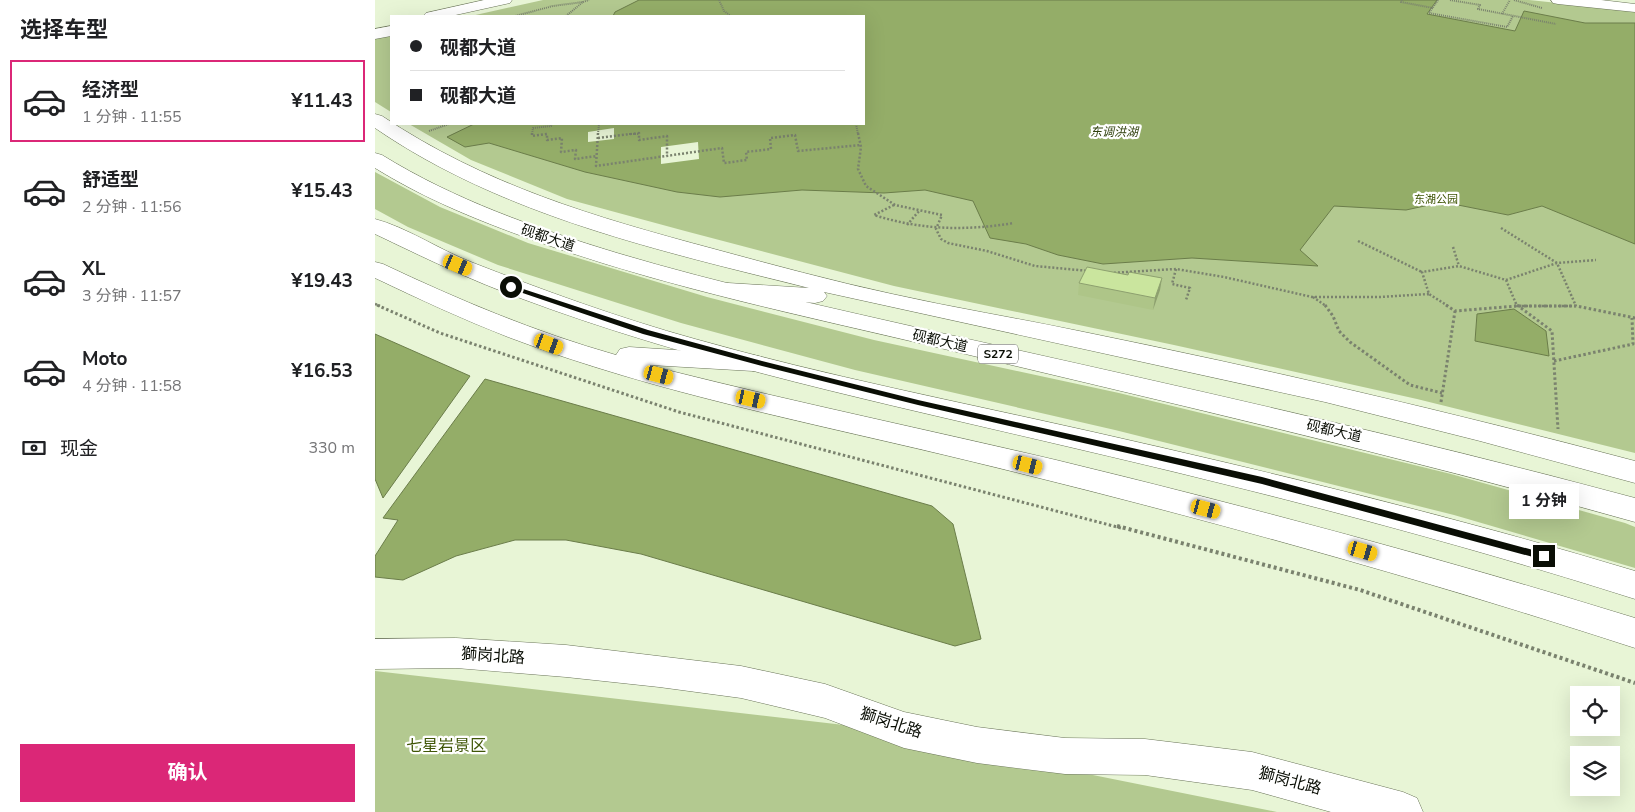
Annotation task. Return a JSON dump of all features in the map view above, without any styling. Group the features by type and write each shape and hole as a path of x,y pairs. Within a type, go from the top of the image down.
{"street":[{"path":"1558,0 1635,8"},
{"path":"1595,0 1635,4"},
{"path":"439,15 513,6"},
{"path":"461,15 513,6"},
{"path":"375,29 390,25"},
{"path":"375,34 390,31"},
{"path":"375,120 395,135 450,166 504,190 575,216 768,271 896,302 1012,324 1280,382 1439,420 1635,472"},
{"name":"砚都大道","path":"375,160 419,184 517,227 579,249 716,289 1322,428 1451,460 1635,510"},
{"path":"375,226 458,265 511,287 646,332 762,364 918,403 1262,481 1447,529 1561,561 1635,585"},
{"path":"375,269 459,308 567,351 714,390 1142,492 1313,537 1555,607 1635,633"},
{"path":"716,289 896,302"},
{"path":"567,351 762,364"},
{"name":"獅岗北路","path":"375,654 456,653 566,661 741,682 825,701 904,730 977,745 1065,756 1145,757 1252,770 1403,812"}],"path":[{"path":"513,6 553,6 589,0"},
{"path":"719,0 724,11 730,15"},
{"path":"1402,0 1401,2 1433,8"},
{"path":"1438,0 1429,13 1507,27 1513,16"},
{"path":"1450,0 1480,5"},
{"path":"1483,0 1477,10 1556,24"},
{"path":"1502,14 1510,0"},
{"path":"1514,0 1529,2 1527,5"},
{"path":"567,15 583,2"},
{"path":"552,125 533,128 532,136 547,134 547,140 562,138 561,152 576,150 575,159 597,156"},
{"path":"599,125 596,166 722,148 724,163 747,160 746,152 771,149 770,138 795,135 798,151 861,145"},
{"path":"856,125 861,145 858,170 866,186 879,196 895,204 942,215 936,229 941,239 947,243 987,251 1035,266 1096,272"},
{"path":"598,138 639,132 639,140 667,136 667,156"},
{"path":"895,204 874,215 907,225 936,229 979,230 1014,224"},
{"path":"907,225 919,211"},
{"path":"1501,228 1557,263 1576,306"},
{"path":"1358,241 1422,272 1459,266 1506,280 1557,263 1596,260"},
{"path":"1453,247 1459,266"},
{"path":"1176,269 1171,284 1190,288 1186,300"},
{"path":"1105,273 1176,269 1224,277 1313,297 1380,297 1429,294 1455,311 1517,306 1576,306 1595,308 1633,318 1633,344 1554,361"},
{"path":"1422,272 1429,294"},
{"path":"1506,280 1517,306 1552,331 1559,451"},
{"path":"1313,297 1326,306 1333,316 1339,331 1350,342 1410,385 1442,393"},
{"path":"375,304 449,336 679,412 1360,590 1635,683"},
{"path":"1439,420 1455,311"}],"green space":[{"name":"东调洪湖","path":"543,0 1529,0 1635,11 1635,453 1417,399 894,286 567,199 471,160 411,125 865,125 865,15 476,15"},
{"path":"390,34 390,111 375,102 375,38"},
{"path":"375,172 440,207 528,243 707,297 874,340 1119,393 1451,474 1625,523 1635,527 1635,568 1454,515 1115,430 855,370 681,323 498,265 408,227 375,209"},
{"name":"七星岩景区","path":"375,671 844,725 1277,812 375,812"}],"water":[{"name":"东调洪湖","path":"639,0 1437,0 1427,14 1515,31 1524,11 1585,23 1635,23 1635,244 1542,206 1508,215 1443,202 1406,210 1334,206 1300,250 1318,266 1192,258 1103,264 1058,255 1026,244 990,238 973,201 925,190 884,193 802,190 720,197 677,192 585,172 489,143 465,147 447,137 472,125 865,125 865,15 614,15 615,12"},
{"path":"1514,309 1546,331 1549,356 1475,341 1477,314"},
{"path":"375,334 470,376 383,498 375,479"},
{"path":"485,379 932,506 953,524 981,639 955,646 641,554 566,540 515,540 456,556 403,580 375,577 375,556 398,520 383,518"}],"pier":[{"path":"614,128 614,139 588,142 588,132"},
{"path":"698,142 699,159 661,164 661,147"}],"building":[{"path":"1087,267 1128,275 1129,272 1162,278 1155,298 1079,283"}],"route":[{"path":"511,287 646,332 762,364 918,403 1262,481 1544,556"}],"park label":[{"name":"东湖公园","path":"1436,199"}]}
